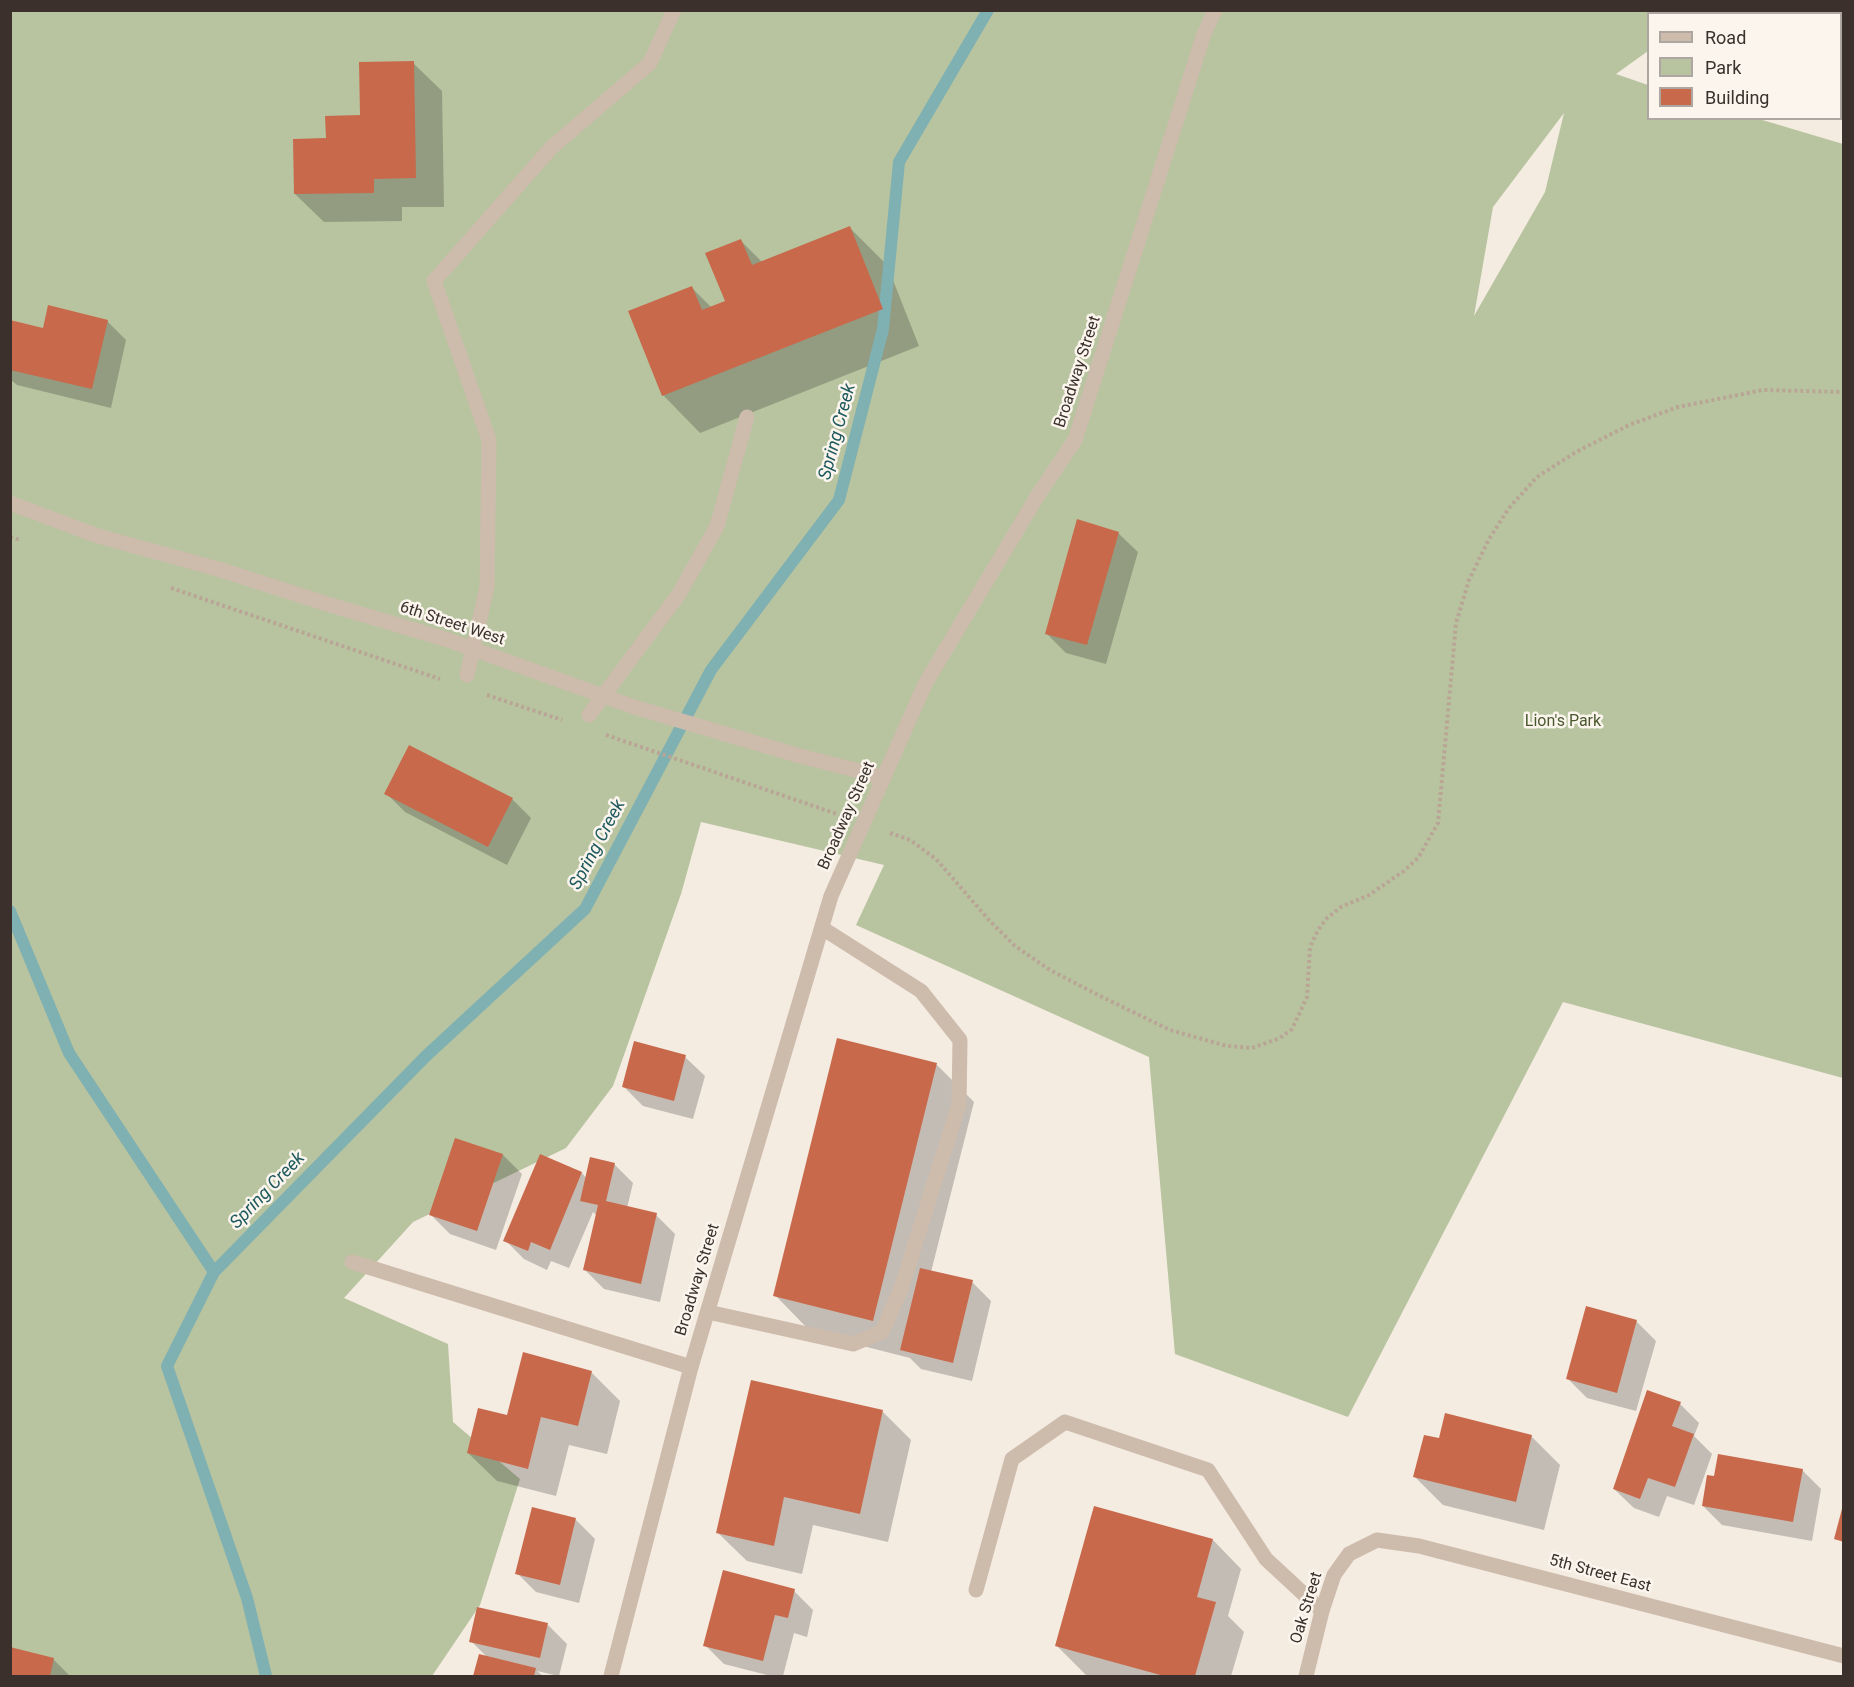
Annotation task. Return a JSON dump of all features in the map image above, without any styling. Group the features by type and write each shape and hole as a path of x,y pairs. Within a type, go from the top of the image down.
{"street":[{"path":"467,675 487,587 489,440 434,281 551,148 650,63 674,10"},
{"name":"Broadway Street","path":"611,1677 691,1366 831,896 926,684 1038,495 1075,440 1204,34 1215,10"},
{"path":"589,715 679,594 717,526 747,417"},
{"name":"6th Street West","path":"10,503 98,536 218,569 448,640 634,707 883,779"},
{"path":"708,1312 853,1344 882,1332 901,1289 959,1104 960,1040 954,1032 921,991 822,928"},
{"path":"352,1262 691,1366"},
{"path":"976,1590 1012,1459 1065,1422 1208,1470 1266,1559 1322,1611"},
{"name":"5th Street East","path":"1349,1554 1377,1540 1419,1546 1844,1656"},
{"name":"Oak Street","path":"1306,1677 1322,1611 1334,1575 1349,1554"}],"path":[{"path":"597,732 910,840 936,859 989,920 1016,946 1050,970 1170,1030 1227,1046 1252,1048 1280,1038 1292,1029 1307,997 1310,947 1327,918 1341,907 1369,894 1404,872 1418,858 1438,824 1456,624 1469,580 1489,540 1509,508 1537,477 1576,452 1629,425 1678,407 1763,390 1844,392"},
{"path":"10,537 22,540"},
{"path":"168,587 443,680"},
{"path":"476,691 564,721"}],"green space":[{"name":"Lion's Park","path":"11,11 1829,11 1647,12 1647,52 1616,74 1647,85 1647,120 1762,120 1843,144 1843,1078 1563,1002 1348,1417 1175,1354 1149,1057 856,925 884,865 701,822 681,894 613,1086 566,1148 413,1222 344,1298 448,1344 453,1422 520,1479 480,1605 432,1676 11,1676","holes":["1564,113 1545,192 1474,316 1493,207"]}],"building":[{"path":"414,61 416,178 374,179 374,193 294,194 293,139 326,138 325,116 360,115 359,62"},
{"path":"850,226 883,309 662,396 628,311 692,286 702,310 725,301 705,253 741,239 752,265"},
{"path":"48,305 108,320 92,389 10,370 10,320 43,328"},
{"path":"1077,519 1119,532 1087,645 1045,634"},
{"path":"409,745 513,798 488,847 384,794"},
{"path":"837,1038 937,1063 873,1321 773,1296"},
{"path":"634,1041 686,1055 674,1101 622,1087"},
{"path":"455,1138 503,1154 477,1231 429,1215"},
{"path":"540,1154 582,1172 550,1250 531,1242 528,1251 503,1241"},
{"path":"590,1157 615,1163 606,1201 657,1213 641,1284 583,1270 598,1205 580,1201"},
{"path":"920,1268 973,1280 953,1363 900,1350"},
{"path":"1586,1306 1637,1320 1617,1393 1566,1379"},
{"path":"523,1352 592,1371 578,1426 541,1417 528,1469 467,1453 478,1408 507,1415"},
{"path":"751,1380 883,1410 860,1514 784,1497 774,1546 716,1533"},
{"path":"1647,1390 1681,1402 1672,1426 1694,1434 1675,1487 1648,1478 1640,1499 1613,1489"},
{"path":"1445,1413 1532,1435 1516,1502 1413,1477 1424,1435 1439,1438"},
{"path":"1718,1454 1803,1469 1793,1522 1702,1506 1707,1475 1714,1476"},
{"path":"1844,1505 1844,1542 1834,1539"},
{"path":"1094,1506 1213,1539 1197,1597 1216,1602 1195,1676 1164,1676 1055,1646"},
{"path":"532,1507 576,1518 560,1585 515,1574"},
{"path":"723,1570 795,1589 788,1618 775,1615 763,1661 703,1646"},
{"path":"477,1607 548,1623 540,1658 469,1642"},
{"path":"10,1647 54,1658 50,1676 10,1676"},
{"path":"479,1654 536,1668 534,1676 473,1676"}],"waterway":[{"name":"Spring Creek","path":"266,1676 247,1598 167,1366 214,1272 426,1056 585,909 711,670 839,500 883,329 899,162 988,10"},
{"path":"10,911 69,1053 214,1272"}]}
